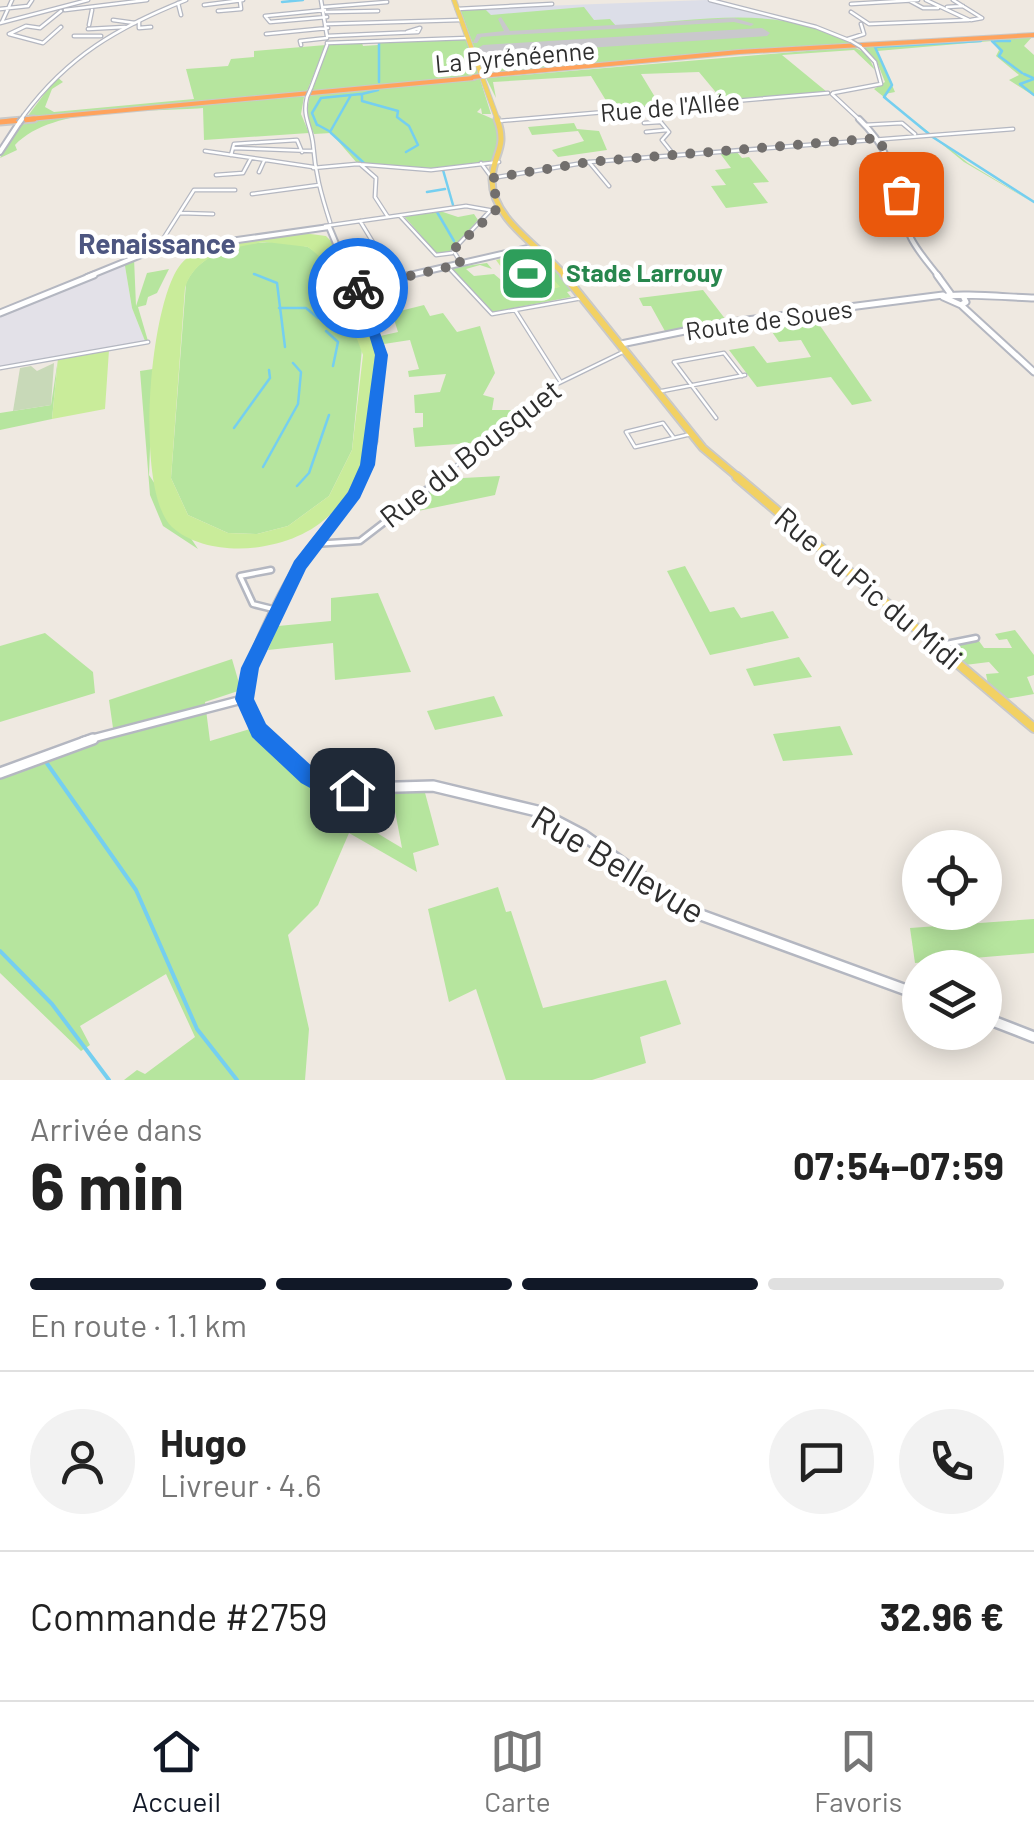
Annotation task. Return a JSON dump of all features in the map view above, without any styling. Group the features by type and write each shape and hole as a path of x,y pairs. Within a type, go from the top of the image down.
{"highway":[{"name":"La Pyrénéenne","path":"0,121 759,52 1034,35"}],"main road":[{"path":"454,0 504,139 492,178 499,210"},
{"name":"Rue du Pic du Midi","path":"499,210 582,298 703,448 1034,728"}],"street":[{"path":"1,20 12,0"},
{"path":"0,9 28,6 32,0"},
{"path":"1,20 88,0"},
{"path":"40,28 59,9 92,10 145,0"},
{"path":"0,152 46,84 82,47 186,0"},
{"path":"0,773 69,744 244,699 250,668 278,610 314,544 354,494 366,467 378,400 380,346 328,226 303,113 327,39 328,17 322,0"},
{"path":"711,0 849,40 861,47 874,62 881,84 831,93"},
{"path":"910,0 923,8 963,6"},
{"path":"848,6 918,0"},
{"path":"926,0 969,20"},
{"path":"848,6 869,24 982,18 953,0"},
{"path":"204,5 242,1 242,8 218,11"},
{"path":"328,17 268,22 265,16 388,2"},
{"path":"178,3 181,15"},
{"path":"214,4 218,18"},
{"path":"457,9 552,4"},
{"path":"848,6 866,31 849,40"},
{"path":"92,10 89,27 125,27"},
{"path":"325,10 378,11"},
{"path":"113,20 137,22"},
{"path":"266,34 327,26 461,20"},
{"path":"137,22 139,28 150,27"},
{"path":"56,32 26,26 9,34 36,44 47,42 61,27"},
{"path":"327,39 407,32"},
{"path":"74,36 101,36"},
{"path":"301,45 300,40 468,38"},
{"path":"831,93 879,138 897,179 911,238 948,303"},
{"name":"Rue de l'Allée","path":"499,119 831,93"},
{"path":"650,109 667,130"},
{"name":"Rue de l'Allée","path":"499,119 512,120"},
{"path":"644,124 660,122"},
{"path":"864,125 902,122 917,136"},
{"path":"481,163 492,178 589,162 1013,129"},
{"path":"646,132 667,130"},
{"path":"667,130 662,139 674,155"},
{"path":"231,155 234,144 298,140 302,152"},
{"path":"232,148 313,151"},
{"path":"205,152 313,168 360,164 431,170 499,162"},
{"path":"216,174 243,172 250,158"},
{"path":"259,172 264,160"},
{"path":"589,162 609,186"},
{"path":"360,164 376,178 375,197 388,217"},
{"path":"252,194 318,185"},
{"path":"146,253 148,246 164,239 195,190 236,190"},
{"path":"0,313 146,253 466,206 485,206 490,212"},
{"path":"400,216 436,255 452,252 490,212 499,210"},
{"path":"180,213 214,214"},
{"path":"360,221 395,279"},
{"path":"358,288 534,246"},
{"path":"452,252 461,264"},
{"path":"448,266 492,314 582,298"},
{"path":"946,294 963,301 1034,372"},
{"name":"Route de Soues","path":"623,348 742,320 919,301 946,294"},
{"path":"963,301 1034,298"},
{"name":"Route de Soues","path":"919,301 963,301"},
{"path":"516,310 560,381"},
{"path":"0,368 148,342"},
{"name":"Rue du Bousquet","path":"314,544 360,541 560,381 623,348"},
{"path":"658,392 690,386 744,376 724,353 675,362 690,386 716,418"},
{"path":"674,438 663,423 626,432 635,447 674,438 691,434"},
{"path":"272,570 240,576 254,604 278,610"},
{"path":"936,646 976,638"},
{"name":"Rue Bellevue","path":"244,699 259,730 308,776 330,789 433,786 536,811 583,835 690,911 902,988"},
{"path":"1002,1025 1034,1037"}],"shaded area":[{"path":"706,0 797,24 479,59 464,22 486,21 484,8"},
{"path":"124,260 132,308 145,341 0,366 0,311"}],"green space":[{"path":"584,7 594,20 610,19 616,26 766,19 795,23 851,43 484,74 460,9 484,8 491,15"},
{"path":"1032,37 1024,46 1034,55 1034,96 1009,80 1019,75 996,56 999,50 992,41 877,51 895,92 885,94 888,100 968,163 1034,203 964,162 874,89 885,82 877,62 862,46"},
{"path":"466,38 479,75 312,91 329,44 363,46"},
{"path":"326,45 307,91 27,117 57,77 63,82 52,89 45,107 54,112 194,99 186,69 228,66 231,59 254,57 254,51"},
{"path":"854,47 867,54 875,70 854,50 782,55 827,92 724,102 699,72 641,74 661,107 613,112 591,76 493,82 496,98 486,78"},
{"path":"480,79 491,114 482,114 481,108 477,112 493,119 500,134 497,160 433,169 357,163 331,133 314,134 306,116 310,94"},
{"path":"299,96 304,97 301,114 309,133 204,140 203,108 134,111"},
{"path":"88,115 32,132 15,145 17,150 0,158 23,121"},
{"path":"574,123 577,129 599,131 607,150 558,157 552,150 584,141 578,131 532,135 528,127"},
{"path":"736,151 742,158 749,157 769,182 753,183 768,203 726,208 711,186 726,185 715,170 731,168 719,152"},
{"path":"440,211 458,217 474,214 478,220 450,251 438,255 404,216"},
{"path":"295,232 326,236 335,245 369,323 378,363 364,453 346,496 314,528 292,539 253,548 204,544 172,527 160,507 153,476 150,397 154,355 170,285 181,264 204,247 250,236","holes":["266,242 308,247 329,264 363,355 352,450 329,496 288,526 257,534 228,533 188,515 171,478 185,288 198,267 229,249"]},
{"path":"286,242 308,247 326,258 362,349 352,450 329,496 288,526 257,534 228,533 188,515 171,478 186,283 204,261 216,254 243,245"},
{"path":"526,250 540,252 574,290 567,292 571,297 493,312 451,268 487,263 492,269 480,265 466,269 474,276 494,274 520,296 558,287 530,252 494,258"},
{"name":"Stade Larrouy","path":"530,252 560,287 522,296 496,260"},
{"path":"134,258 136,306 147,273 169,269 157,293 148,297 146,305 138,307 148,341 132,308 124,260"},
{"path":"703,290 726,320 666,333 651,306 643,306 639,298"},
{"path":"424,305 430,316 443,313 457,332 480,326 495,373 483,395 494,398 492,410 522,410 486,442 415,447 413,428 423,427 423,413 415,413 414,395 440,392 446,374 409,377 408,371 419,369 410,340 384,344 380,336 398,332 392,313"},
{"path":"812,314 872,401 852,405 831,377 757,387 729,350 754,346 767,363 811,357 801,340 779,342 770,329 794,326 789,317"},
{"path":"109,350 105,409 52,419 58,359"},
{"path":"58,359 52,419 0,430 0,413 51,405"},
{"path":"54,363 51,405 13,411 20,368 31,366 37,371"},
{"path":"153,369 149,475 198,549 163,526 150,495 140,371"},
{"path":"500,476 495,495 399,515 445,479"},
{"path":"685,566 710,612 734,607 741,618 773,611 789,638 710,655 667,571"},
{"path":"378,593 411,672 335,680 333,643 268,650 278,626 331,621 331,598"},
{"path":"1015,630 1034,655 1034,675 1027,677 1034,694 1006,699 988,684 986,674 999,673 989,662 965,665 944,647 979,641 984,648 1012,648 1007,639 999,640 995,634"},
{"path":"45,633 93,672 95,693 0,722 0,646"},
{"path":"799,657 812,677 754,686 746,669"},
{"path":"232,659 241,690 205,702 210,741 250,729 321,794 402,848 391,790 424,789 439,845 413,853 417,872 349,833 318,905 288,935 309,1029 305,1080 124,1080 137,1070 145,1074 195,1037 166,974 80,1026 90,1045 81,1051 0,973 0,777 114,735 109,700"},
{"path":"494,696 503,716 435,730 427,711"},
{"path":"840,726 853,755 783,761 773,734"},
{"path":"498,887 506,912 511,911 543,1008 666,980 681,1024 640,1037 646,1063 592,1080 506,1080 476,989 449,1002 428,909"},
{"path":"1034,919 1034,953 1002,956 1002,950 913,950 910,930 1002,930 1002,921"}],"waterway":[{"path":"282,2 303,0"},
{"path":"929,134 884,97 892,85 875,47 981,41"},
{"path":"992,41 1002,51 999,56 1022,73"},
{"path":"995,41 1010,41"},
{"path":"379,42 379,82"},
{"path":"1024,74 1033,78"},
{"path":"1034,79 1020,84 1034,95"},
{"path":"378,90 362,94 362,101 398,111 397,117 409,126 418,145 406,152"},
{"path":"351,95 361,94"},
{"path":"317,125 312,113 321,98 351,95"},
{"path":"330,132 351,95"},
{"path":"318,125 329,131"},
{"path":"331,133 364,163"},
{"path":"931,136 1034,202"},
{"path":"443,170 453,205"},
{"path":"427,192 445,189"},
{"path":"437,212 454,241"},
{"path":"254,274 277,283 280,308"},
{"path":"280,308 306,308 318,318"},
{"path":"280,308 285,347"},
{"path":"326,331 338,342 333,366"},
{"path":"263,467 298,404 301,372 293,363"},
{"path":"234,428 270,378 269,370"},
{"path":"297,486 309,473 329,415"},
{"path":"46,762 136,890 197,1029 237,1080"},
{"path":"0,951 52,1004 109,1080"}],"taxiway":[{"path":"501,19 508,33"},
{"path":"508,33 734,20 751,24"},
{"path":"475,42 479,35 508,33"}],"runway":[{"path":"483,50 762,33"}],"way so far":[{"path":"358,288 461,264 453,250 498,208 492,178 562,164 879,138 901,194"}],"place":[{"name":"Stade Larrouy","path":"527,273"}],"district":[{"name":"Renaissance","path":"157,244"}],"route":[{"path":"352,790 330,789 308,776 259,730 244,699 250,668 300,565 354,494 374,441 382,355 358,288"}]}
